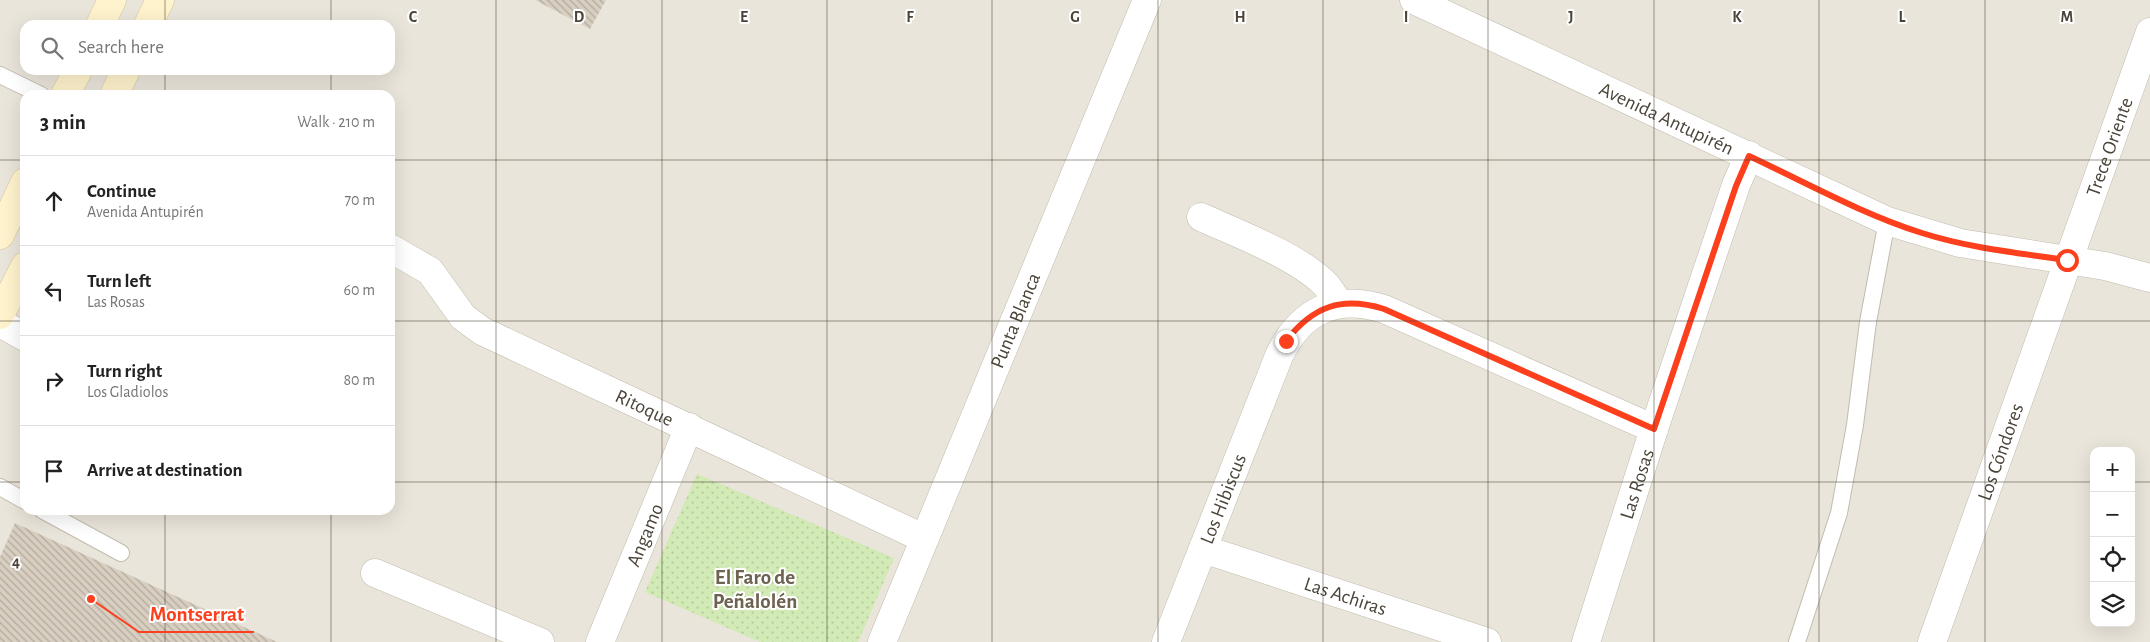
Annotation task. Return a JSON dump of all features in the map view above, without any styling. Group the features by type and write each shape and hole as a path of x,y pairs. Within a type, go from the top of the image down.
{"main road":[{"path":"102,20 112,0"},
{"path":"150,20 160,0"},
{"path":"68,90 76,75"},
{"path":"116,90 124,75"},
{"path":"0,235 20,193"},
{"path":"0,315 20,276"}],"street":[{"name":"Punta Blanca","path":"882,642 923,538 1147,0"},
{"name":"Avenida Antupirén","path":"1414,0 1887,221 1960,244 2105,266 2150,278"},
{"name":"Trece Oriente","path":"2067,260 2150,32"},
{"name":"Las Rosas","path":"1586,642 1654,429 1736,186 1749,156"},
{"path":"1201,217 1281,254 1309,271 1324,282 1338,304 1352,302 1384,309 1654,429"},
{"name":"Ritoque","path":"395,252 430,271 463,317 482,331 923,538"},
{"name":"Los Cóndores","path":"1932,642 2067,260"},
{"name":"Los Hibiscus","path":"1166,642 1286,341 1313,314 1338,304"},
{"path":"0,323 20,333"},
{"name":"Angamo","path":"600,642 689,427"},
{"name":"Las Achiras","path":"1203,549 1487,642"},
{"path":"375,573 540,642"}],"lane":[{"path":"0,75 31,90"},
{"path":"1797,642 1839,513 1855,425 1868,322 1887,221"},
{"path":"0,487 20,498"},
{"path":"51,515 121,553"}],"shaded area":[{"path":"0,0 2150,0 2150,642 0,642"}],"green space":[{"path":"697,474 894,558 858,642 760,642 645,592"}],"building":[{"path":"535,0 606,0 590,29"},
{"path":"15,523 277,642 0,642 0,557"}],"place":[{"name":"Montserrat","path":"91,599"}],"district":[{"name":"El Faro de Peñalolén","path":"755,589"}],"route":[{"path":"1286,341 1303,322 1325,308 1352,302 1368,304 1384,309 1654,429 1736,186 1749,156 1887,221 1922,233 1960,244 2067,260"}]}
